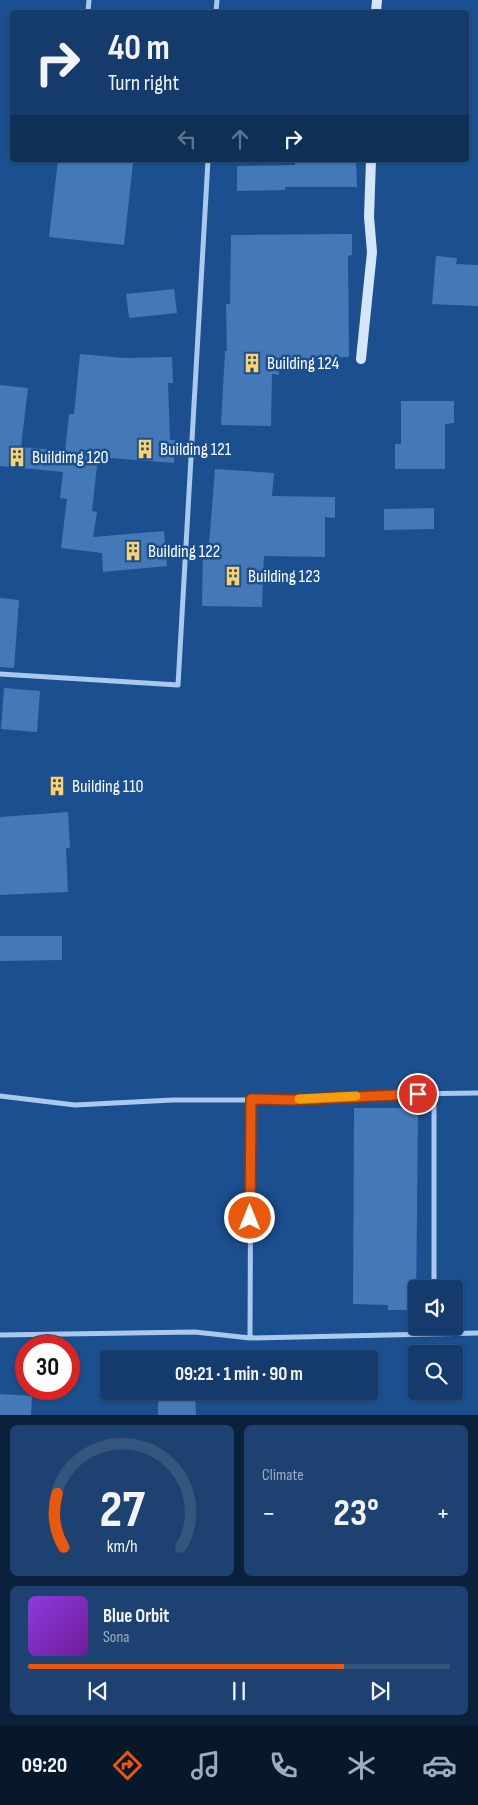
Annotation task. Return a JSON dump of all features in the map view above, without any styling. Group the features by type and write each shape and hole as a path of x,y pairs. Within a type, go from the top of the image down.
{"street":[{"path":"0,674 178,685 208,162"},
{"path":"361,359 372,252 368,218 371,162"},
{"path":"0,1096 74,1105 173,1100 292,1100 478,1093"},
{"path":"434,1094 434,1280"},
{"path":"250,1338 251,1099"},
{"path":"0,1336 195,1332 250,1338 408,1335"},
{"path":"463,1333 478,1333"}],"building":[{"path":"58,162 133,163 124,245 49,237"},
{"path":"295,162 356,162 357,187 285,187 285,190 237,191 237,166 295,165"},
{"path":"352,234 352,255 348,256 349,357 280,359 279,375 272,374 271,426 221,425 225,351 227,351 226,304 230,304 231,235"},
{"path":"436,256 457,258 456,264 478,265 478,306 432,304"},
{"path":"174,289 177,313 129,318 126,294"},
{"path":"80,354 125,358 172,357 173,383 168,383 170,440 175,440 174,463 98,457 92,511 97,512 93,537 164,531 167,566 103,572 102,553 61,548 67,499 60,498 63,472 0,466 0,385 28,388 21,447 65,451 69,414 74,414"},
{"path":"401,401 454,401 454,423 445,424 445,469 395,469 395,444 401,444"},
{"path":"215,469 274,473 272,496 335,497 335,518 325,517 325,557 264,556 262,607 202,606 203,544 209,544"},
{"path":"434,508 434,529 384,530 384,509"},
{"path":"0,598 19,600 14,668 0,667"},
{"path":"4,688 40,691 37,732 1,729"},
{"path":"68,812 70,848 66,848 68,892 0,895 0,817"},
{"path":"0,936 62,936 62,960 0,961"},
{"path":"354,1108 418,1108 416,1280 408,1280 408,1310 388,1310 388,1305 353,1304"},
{"path":"0,1394 15,1395 15,1400 32,1400 31,1415 0,1415"},
{"path":"158,1400 195,1400 196,1415 158,1415"}],"slow traffic":[{"path":"299,1099 356,1096"}],"place":[{"name":"Building 124","path":"252,363"},
{"name":"Building 121","path":"145,449"},
{"name":"Buildimg 120","path":"17,457"},
{"name":"Building 122","path":"133,551"},
{"name":"Building 123","path":"233,576"},
{"name":"Building 110","path":"57,786"}],"route":[{"path":"250,1218 251,1099 292,1100 418,1094"}]}
